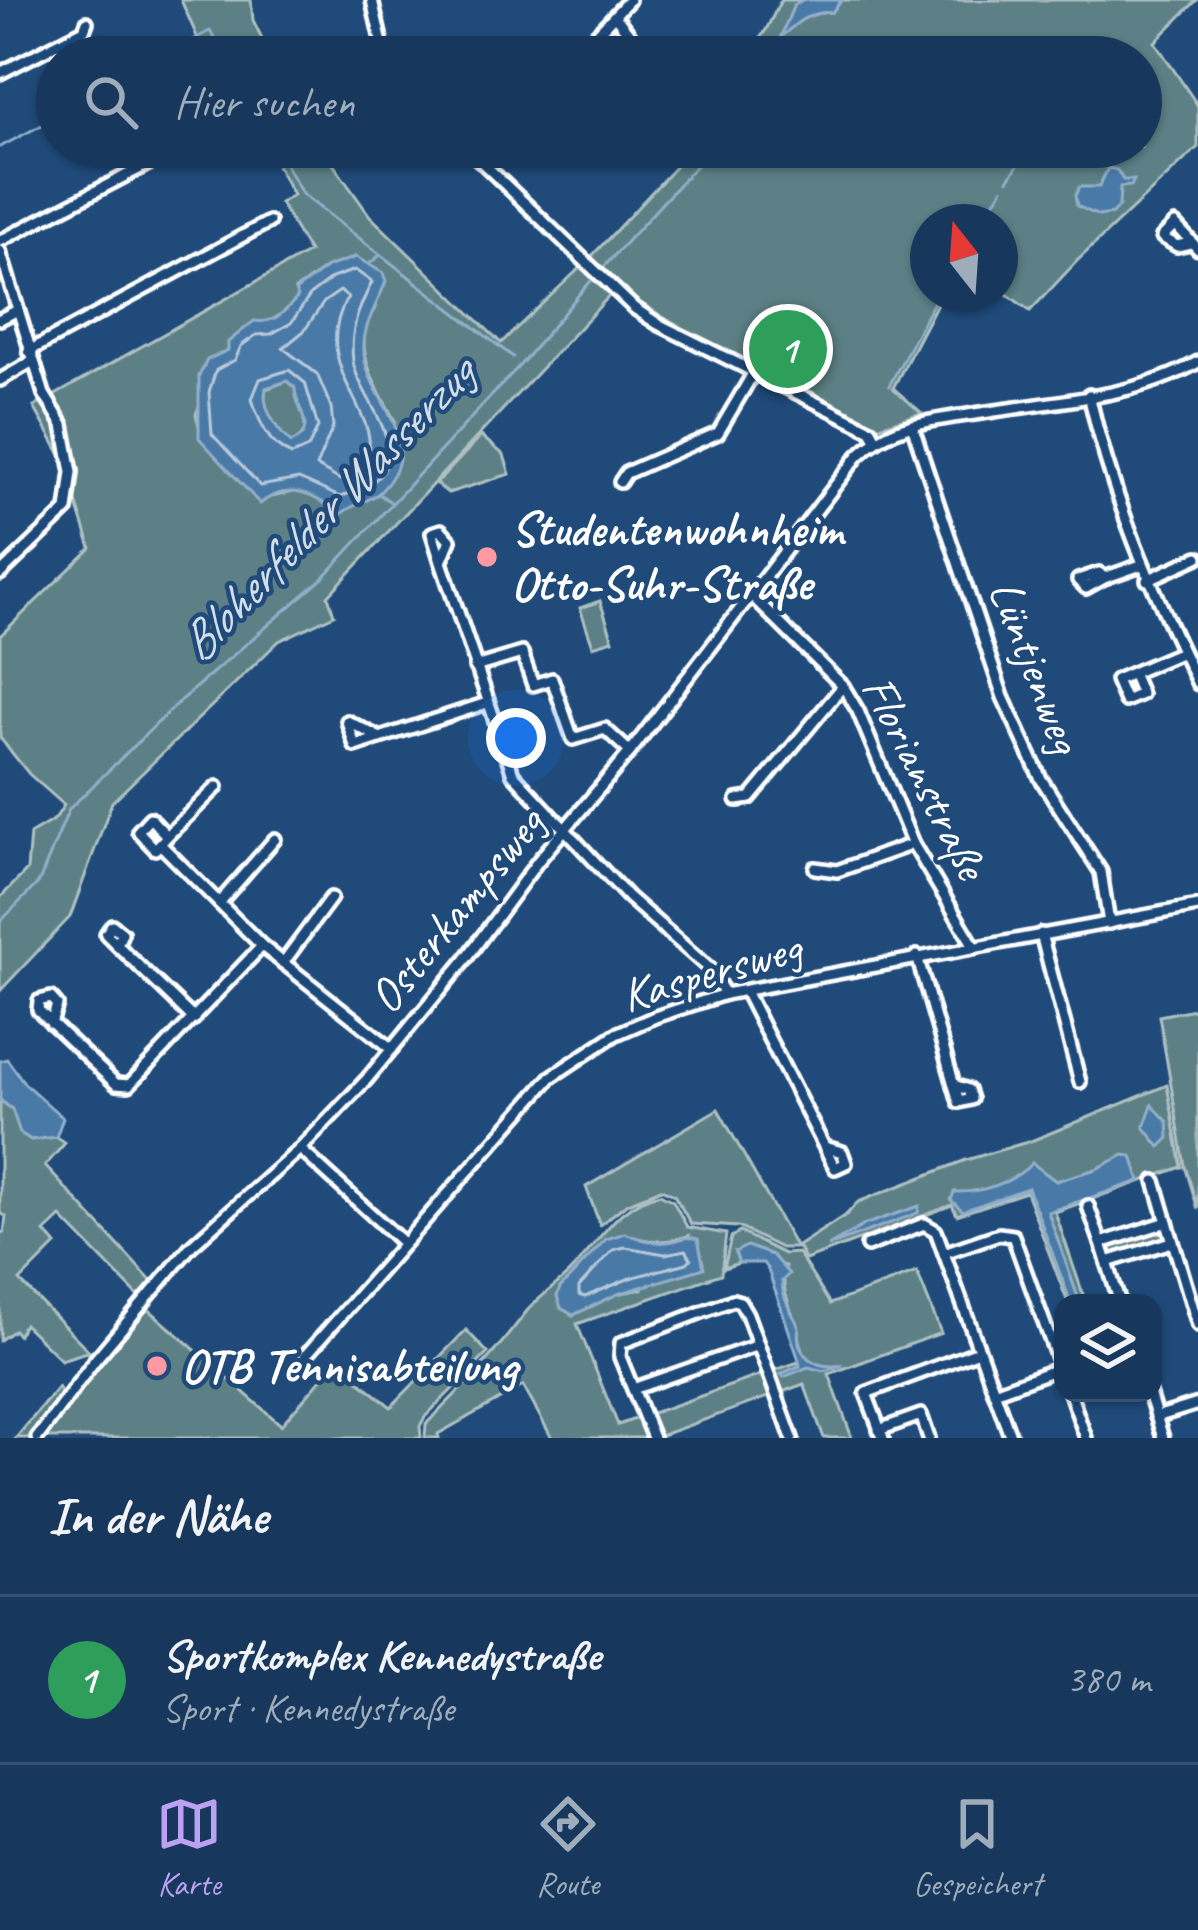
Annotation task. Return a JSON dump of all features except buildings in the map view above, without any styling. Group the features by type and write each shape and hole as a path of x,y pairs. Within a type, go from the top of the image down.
{"street":[{"path":"372,0 378,36"},
{"path":"595,36 629,0"},
{"path":"615,16 631,36"},
{"path":"73,36 84,30 87,22"},
{"path":"0,74 36,55"},
{"path":"0,241 141,168"},
{"path":"489,168 658,324 871,430 876,439"},
{"path":"0,380 31,356 269,222"},
{"path":"0,251 44,394 63,425 72,472 68,510 0,574"},
{"path":"0,319 16,311"},
{"name":"Osterkampsweg","path":"38,1438 95,1360 191,1246 300,1149 392,1049 876,439 912,425 1150,383 1198,362"},
{"path":"620,482 626,473 718,433 754,372"},
{"path":"1089,395 1101,448 1141,565 1198,685"},
{"name":"Lüntjenweg","path":"912,425 1003,698 1041,779 1101,872 1109,923"},
{"path":"1147,580 1198,557"},
{"path":"441,562 513,774 628,897 711,970 725,994"},
{"path":"1104,578 1141,565"},
{"name":"Florianstraße","path":"752,596 843,686 913,844 974,946"},
{"path":"475,667 522,652 533,685 552,679 572,740 605,728 630,752"},
{"path":"1132,674 1182,652"},
{"path":"737,800 750,798 843,686"},
{"path":"380,738 487,703"},
{"path":"218,787 164,840 262,946 392,1049"},
{"path":"219,903 275,839"},
{"path":"815,868 837,871 913,844"},
{"path":"283,963 332,898"},
{"name":"Kaspersweg","path":"304,1356 551,1077 616,1034 725,994 1198,906"},
{"path":"1041,934 1080,1082"},
{"path":"117,945 194,1019"},
{"path":"51,1023 123,1087 129,1085 262,946"},
{"path":"917,956 953,1085"},
{"path":"745,991 825,1147"},
{"path":"300,1149 403,1243"},
{"path":"1155,1181 1198,1324"},
{"path":"1088,1206 1117,1294"},
{"path":"1101,1243 1167,1222"},
{"path":"867,1246 925,1225 936,1231 1011,1438"},
{"path":"944,1253 999,1234 1013,1236 1054,1349"},
{"path":"1108,1262 1172,1242"},
{"path":"653,1438 620,1358 621,1343 733,1300 743,1307 792,1438"},
{"path":"633,1389 758,1346"},
{"path":"929,1438 921,1415 881,1434 866,1394 979,1352"},
{"path":"994,1392 1054,1373"},
{"path":"1073,1402 1086,1438"},
{"path":"1152,1402 1163,1438"},
{"path":"1156,1417 1198,1404"}],"green space":[{"path":"181,0 251,0 261,36 197,36"},
{"path":"781,0 804,0 794,5 782,35 805,18 832,12 842,0 1197,0 1161,36 762,36"},
{"path":"1162,52 1198,106 1198,147 1030,311 1018,302 1018,204 910,204 910,312 933,312 893,388 922,413 877,427 680,328 635,299 591,257 674,168 1162,168"},
{"path":"278,168 336,168 370,216 501,343 583,265 613,292 328,596 334,615 279,641 112,802 70,917 0,991 0,898 27,870 30,834 55,819 64,805 29,774 0,738 0,636 91,548 61,455 34,407 309,252 280,203 293,195","holes":["356,257 376,307 364,336 368,365 395,421 379,494 350,505 297,491 267,498 199,426 196,414 220,356 283,314 298,297 295,290 327,267"]},
{"path":"287,381 295,388 305,426 291,444 271,418 265,396 266,389"},
{"path":"481,436 504,455 510,474 448,493 436,484"},
{"path":"600,601 613,640 593,646 580,608"},
{"path":"1198,1008 1198,1209 1185,1166 1159,1016"},
{"path":"1167,1085 1182,1167 1055,1212 1083,1294 1065,1294 1026,1192 957,1215 952,1205 805,1260 798,1246 858,1202 966,1160 1031,1141"},
{"path":"0,1100 12,1109 21,1133 31,1140 56,1137 65,1143 45,1166 154,1284 141,1299 61,1217 45,1232 56,1245 20,1281 94,1356 86,1352 61,1360 24,1324 18,1335 14,1330 0,1340 0,1232 4,1233 6,1216 0,1213"},
{"path":"718,1109 796,1248 781,1248 738,1227 691,1224 674,1195 661,1189 626,1204 600,1225 586,1187"},
{"path":"660,1194 673,1201 687,1227 726,1234 721,1274 577,1324 618,1425 798,1362 800,1366 781,1374 812,1366 828,1368 802,1352 785,1290 785,1266 735,1252 739,1263 724,1268 731,1237 740,1232 784,1254 798,1253 830,1304 917,1272 941,1333 829,1374 852,1438 824,1438 804,1384 654,1438 552,1438 523,1386 438,1434 439,1438 425,1438 426,1424 527,1311 569,1273 620,1215","holes":["625,1234 656,1241 688,1236 642,1289 617,1294 573,1315 561,1308 560,1288 607,1239"]},
{"path":"1160,1229 1167,1240 1110,1258 1107,1245"},
{"name":"OTB Tennisabteilung","path":"146,1307 281,1425 336,1362 391,1407 466,1330 488,1353 425,1417 421,1438 49,1438 46,1435"},
{"path":"58,1387 65,1397 32,1438 16,1438"}],"water":[{"path":"804,0 842,0 832,12 803,19 781,36 794,5"},
{"path":"1108,168 1117,170 1123,180 1134,180 1131,186 1120,187 1119,206 1112,214 1099,216 1077,206 1079,187 1099,187"},
{"path":"356,257 383,273 386,281 366,329 365,361 394,424 400,456 381,491 341,514 301,493 281,493 260,504 199,438 199,376 207,360 228,350 228,342 254,321 279,316 298,297 295,291 327,267","holes":["287,381 295,388 305,425 291,443 271,418 265,396 266,388"]},
{"path":"7,1059 25,1084 63,1118 56,1137 31,1140 20,1133 12,1109 0,1100 0,1061"},
{"path":"1152,1105 1168,1122 1169,1138 1160,1147 1144,1127"},
{"path":"1124,1155 1132,1156 1140,1181 1048,1212 1077,1294 1068,1294 1028,1188 963,1211 951,1200 954,1192 996,1185 1032,1163 1056,1181"},
{"path":"919,1206 918,1213 828,1246 866,1224"},
{"path":"625,1233 656,1242 698,1239 704,1268 618,1294 573,1315 561,1308 560,1288 606,1239"},
{"path":"747,1246 772,1255 789,1274 782,1288 804,1353 816,1363 843,1365 781,1374 800,1366 799,1360 768,1270 763,1263 739,1263 735,1252"}],"waterway":[{"path":"200,36 210,31 213,36"},
{"path":"0,147 36,128"},
{"path":"288,168 302,194 513,357"},
{"name":"Bloherfelder Wasserzug","path":"0,922 39,882 69,809 181,700 323,578 694,168"},
{"path":"1008,180 1016,168"},
{"path":"993,204 1003,188"},
{"path":"369,264 379,256"},
{"path":"889,386 928,312"},
{"path":"379,494 392,503"}],"place":[{"name":"Sportkomplex Kennedystraße","path":"788,349"},
{"name":"Studentenwohnheim Otto-Suhr-Straße","path":"487,557"},
{"name":"OTB Tennisabteilung","path":"157,1366"}]}
